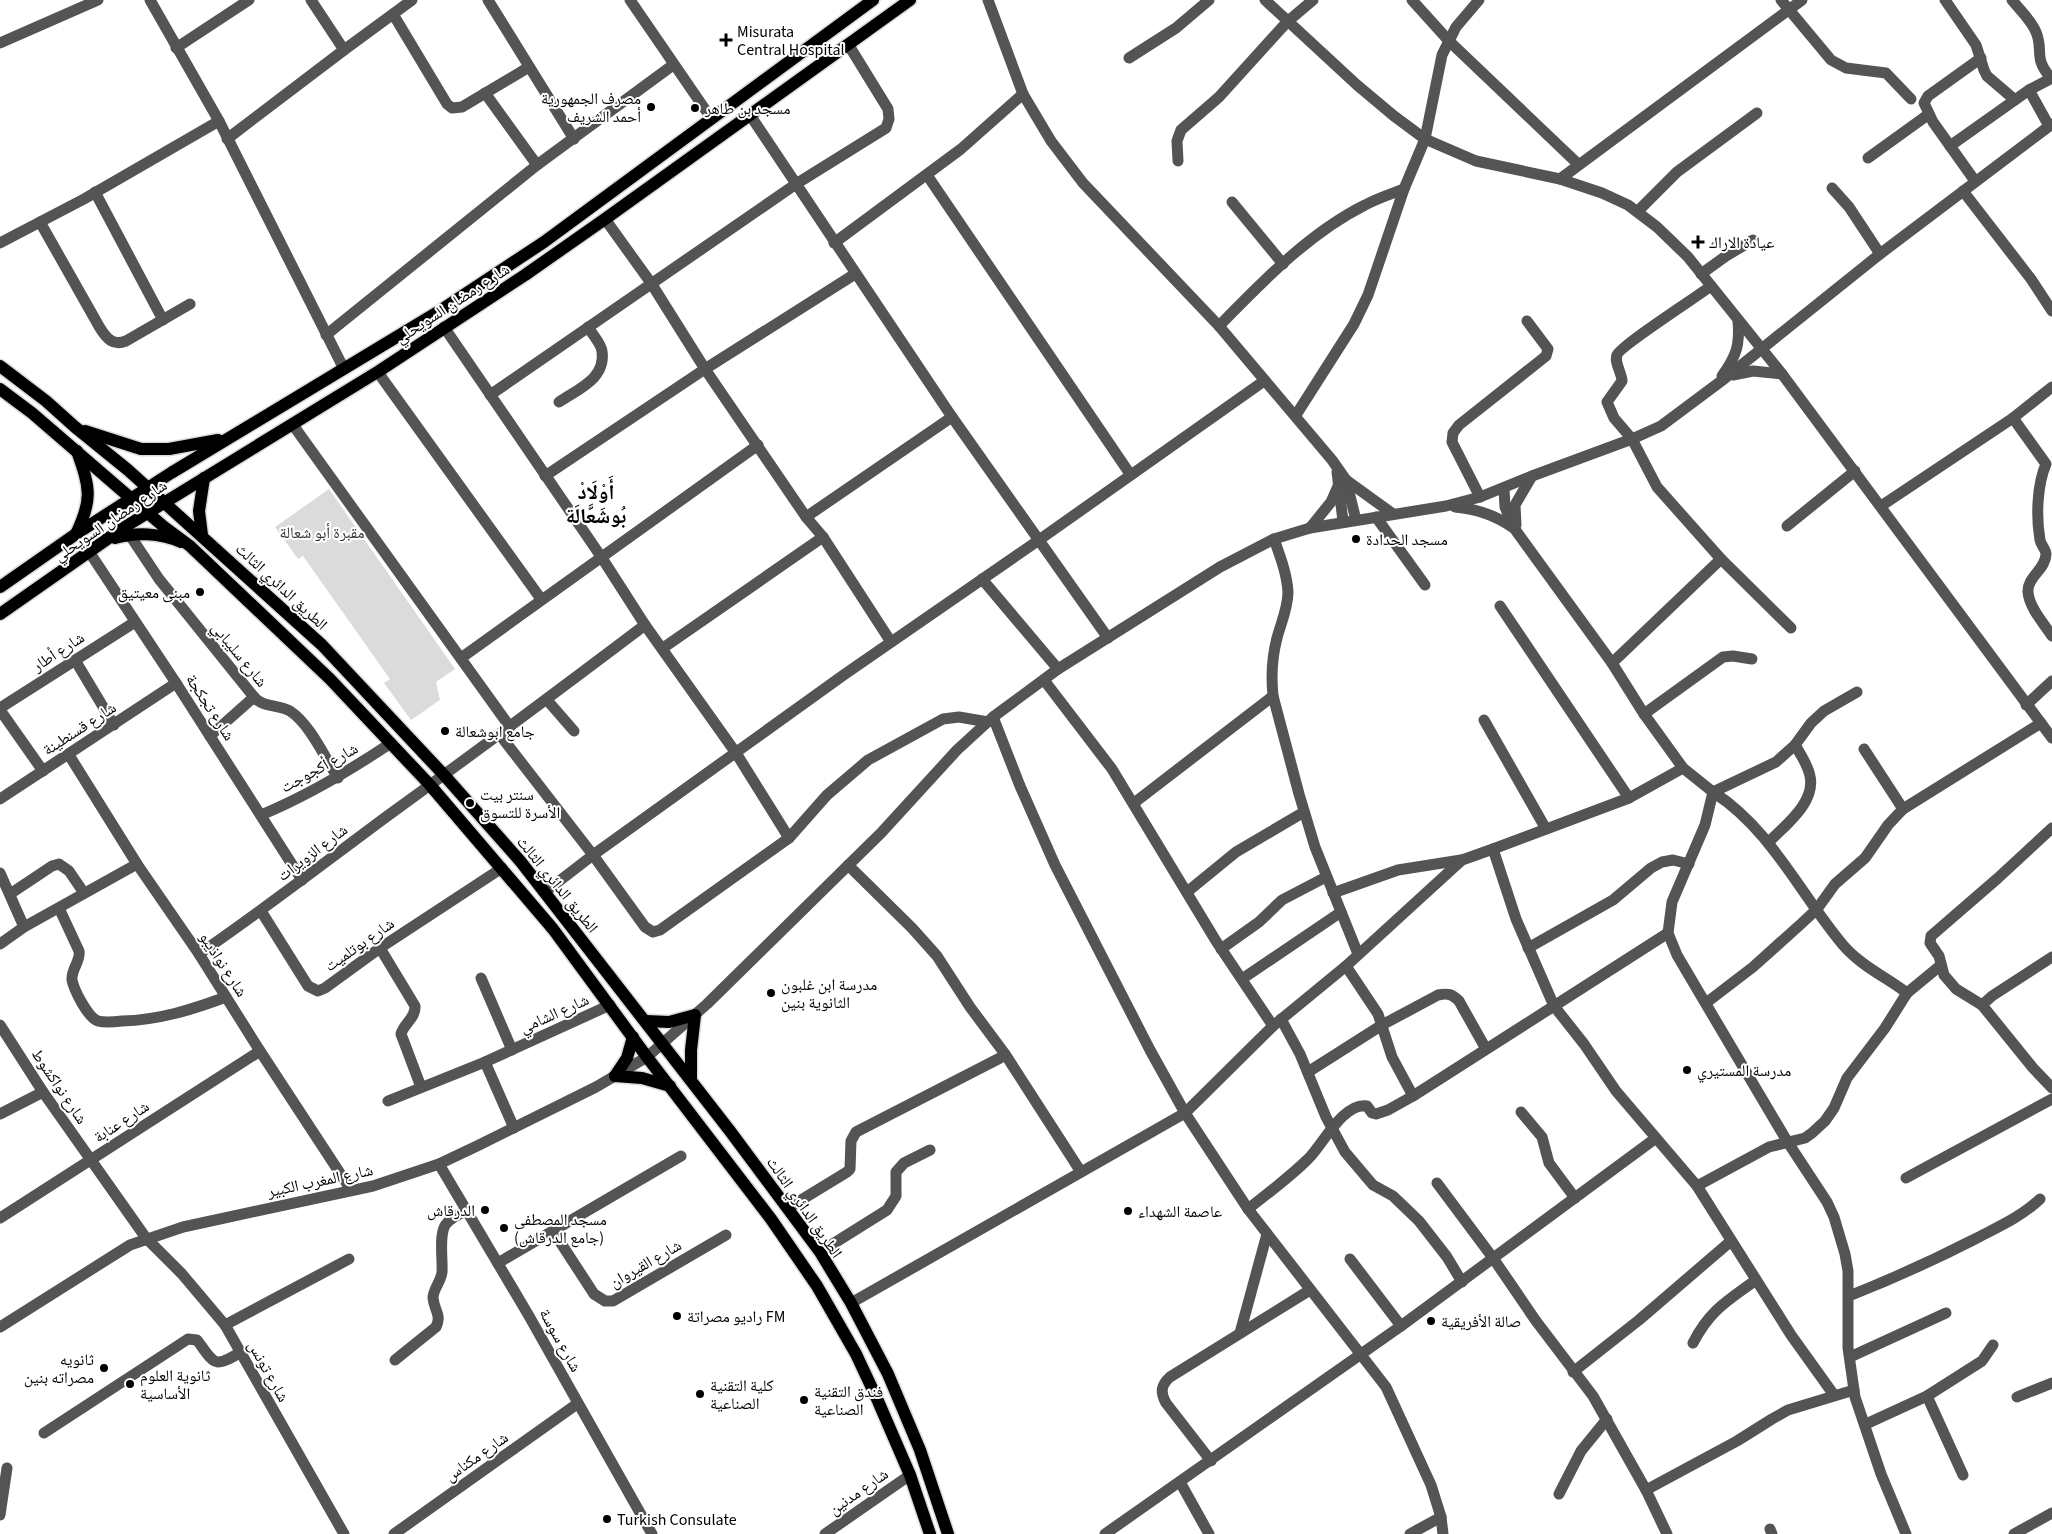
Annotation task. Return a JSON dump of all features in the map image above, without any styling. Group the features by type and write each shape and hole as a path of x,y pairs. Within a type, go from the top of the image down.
{"main road":[{"name":"شارع رمضان السويحلي","path":"0,587 76,534 226,439 438,312 544,242 874,0"},
{"name":"شارع رمضان السويحلي","path":"0,614 148,512 379,371 605,219 910,0"},
{"name":"الطريق الدائري الثالث","path":"0,366 46,401 149,488 322,645 444,775 521,862 692,1080 820,1252 888,1374 905,1412 948,1534"},
{"name":"الطريق الدائري الثالث","path":"0,389 32,413 190,546 330,679 430,785 553,929 771,1219 817,1286 866,1376 910,1475 930,1534"},
{"path":"75,427 141,449 169,449 226,439"},
{"path":"76,534 86,511 88,489 77,451"},
{"path":"202,535 200,512 204,478"},
{"path":"105,541 129,534 162,537 190,546"},
{"path":"646,1021 669,1022 695,1015 691,1050 692,1080"},
{"path":"633,1037 627,1058 616,1076 642,1078 670,1086"}],"street":[{"path":"0,43 98,0"},
{"path":"150,0 219,121 344,368"},
{"path":"176,48 248,0"},
{"path":"311,0 344,50"},
{"path":"227,139 412,0"},
{"path":"488,0 574,139"},
{"path":"630,0 711,118"},
{"path":"988,0 1023,94 1051,141 1083,183 1219,326 1264,381 1296,415 1336,466 1356,520"},
{"path":"1129,58 1176,28 1209,0"},
{"path":"1265,0 1287,22 1394,116 1425,139 1476,161 1560,179 1602,193 1638,211 1672,241 1782,374 2052,738"},
{"path":"1178,160 1177,142 1182,130 1232,84 1287,22 1313,0"},
{"path":"1412,0 1449,41 1578,164"},
{"path":"1296,415 1354,324 1368,296 1404,189 1425,139 1442,55 1456,28 1480,0"},
{"path":"1781,0 1831,60 1846,68 1886,73 1911,99"},
{"path":"1560,179 1802,0"},
{"path":"1945,0 1973,40 1987,76 2015,100"},
{"path":"1950,146 2029,90 2051,78 2042,67 2037,33 2012,0"},
{"path":"393,14 450,107 459,109 529,67"},
{"path":"490,395 796,184 886,128 889,123 888,109 848,44"},
{"path":"1975,181 1929,114 1924,103 1928,96 1981,58"},
{"path":"326,335 537,165 673,65"},
{"path":"1446,506 1504,489 1532,476 1662,426 1880,254 2050,125 2029,90"},
{"path":"485,93 537,165"},
{"path":"834,243 927,175 980,133 1023,94"},
{"path":"1638,211 1677,172 1756,113"},
{"path":"1868,158 1929,114"},
{"path":"750,115 952,417 1108,638"},
{"path":"0,243 95,192 219,121"},
{"path":"927,175 1130,474"},
{"path":"1832,188 1850,207 1880,254"},
{"path":"1219,326 1283,264 1322,233 1364,205 1404,189"},
{"path":"1963,191 2031,279 2052,311"},
{"path":"95,192 162,320"},
{"path":"1232,202 1283,264"},
{"path":"605,219 651,283 705,369 806,517 822,537 891,642"},
{"path":"40,222 100,328 111,342 116,344 126,341 190,304"},
{"path":"1701,274 1753,240"},
{"path":"545,476 705,369 855,274"},
{"path":"1711,286 1643,333 1616,356 1622,381 1607,402 1614,418 1632,439 1657,487 1721,559 1791,628"},
{"path":"1720,382 1737,351 1740,338 1738,320"},
{"path":"1480,497 1452,442 1453,434 1459,426 1546,356 1548,349 1545,343 1527,321"},
{"path":"444,327 602,558 645,625 736,753 789,838"},
{"path":"560,402 596,377 600,367 602,350 588,327"},
{"path":"379,371 382,378 541,600"},
{"path":"1720,382 1741,372 1753,371 1782,374"},
{"path":"545,892 593,855 891,642 1040,540 1130,474 1264,381"},
{"path":"1881,506 2013,418 2052,387"},
{"path":"806,517 952,417"},
{"path":"2013,418 2049,462 2038,488 2040,541 2046,553 2044,563 2029,584 2028,591 2029,598 2038,616 2052,636"},
{"path":"293,425 510,727"},
{"path":"461,658 758,445"},
{"path":"1787,526 1855,471"},
{"path":"1516,531 1515,504 1532,476"},
{"path":"1343,482 1393,514"},
{"path":"1342,521 1343,482"},
{"path":"1310,528 1331,502 1343,482"},
{"path":"1504,489 1505,507 1516,531"},
{"path":"1446,506 1466,508 1488,514 1503,520 1516,531 1538,558 1612,663 1644,714 1683,768 1725,801 1768,843 1843,945 1855,957 1907,993"},
{"name":"شارع المغرب الكبير","path":"0,1327 130,1245 146,1238 183,1226 373,1186 439,1164 616,1076 647,1056 695,1015 881,833 957,750 990,719 1058,669 1220,566 1274,539 1342,521 1446,506"},
{"path":"1376,517 1425,585"},
{"name":"شارع سليبابي","path":"129,534 159,580 254,697 259,702 286,709 294,715 307,729 338,778"},
{"path":"663,648 822,537"},
{"path":"1274,539 1284,570 1288,592 1285,612 1274,652 1271,682 1273,696 1304,812 1326,877 1358,954"},
{"name":"شارع تجكجة","path":"90,553 302,880"},
{"path":"1612,663 1721,559"},
{"path":"982,579 1058,669"},
{"path":"1500,606 1629,798"},
{"name":"شارع أطار","path":"0,709 135,622"},
{"name":"شارع الزويرات","path":"200,954 500,735 645,625"},
{"path":"1644,714 1723,656 1752,659"},
{"path":"75,660 114,725"},
{"path":"1044,680 1103,755 1134,803 1221,949 1242,980 1277,1022 1308,1072 1331,1128 1345,1152 1373,1185 1393,1196 1419,1221 1447,1258 1462,1282"},
{"path":"2026,705 2052,680"},
{"name":"شارع قسنطينة","path":"0,799 176,683"},
{"path":"1713,792 1776,762 1795,745 1811,722 1824,711 1856,692"},
{"path":"1134,803 1273,696"},
{"path":"210,736 254,697"},
{"path":"547,700 574,731"},
{"path":"0,709 43,771"},
{"path":"500,735 593,855 645,927 653,932 660,930 789,838 841,782 868,760 936,721 950,717 990,719 1055,866 1150,1050 1185,1113 1248,1209 1381,1380 1393,1400 1431,1485 1443,1534"},
{"path":"1484,720 1546,830"},
{"path":"1706,1003 1753,967 1817,909 1835,884 1866,858 1888,825 1903,809 2041,723"},
{"name":"شارع أكجوجت","path":"261,815 290,803 338,778 391,743"},
{"path":"1768,843 1808,799 1811,778 1795,745"},
{"path":"1864,748 1903,809"},
{"name":"شارع نواذيبو","path":"69,755 137,864 200,954 260,1051 351,1190"},
{"path":"1333,893 1398,870 1462,860 1546,830 1629,798 1683,768"},
{"path":"1713,792 1705,826 1672,902 1668,933 1678,955 1706,1003 1787,1141 1827,1202 1834,1217 1845,1254 1849,1296 1850,1357 1854,1390 1881,1474 1906,1534"},
{"path":"1187,892 1236,852 1304,812"},
{"path":"2052,828 1931,936 1930,943 1939,956 1944,975 1956,989 1982,1005 2033,1068 2052,1088"},
{"path":"1492,849 1516,919 1554,1006 1584,1044 1616,1091 1698,1186 1791,1335 1834,1395"},
{"path":"850,1304 1185,1113 1277,1022 1346,966 1462,860"},
{"path":"1528,948 1613,900 1651,868 1662,862 1673,860 1689,864"},
{"path":"10,894 52,866 59,864 69,871 84,893"},
{"path":"0,944 24,927 137,864"},
{"path":"848,865 912,928 937,956 970,1007 1005,1054 1081,1172"},
{"name":"شارع بوتلميت","path":"261,911 302,978 315,991 325,988 380,948 502,868"},
{"path":"0,873 24,927"},
{"path":"1221,949 1259,922 1282,900 1326,877"},
{"path":"59,908 80,951 80,957 73,973 73,983 88,1013 97,1020 120,1022 152,1019 190,1010 226,997"},
{"path":"1242,980 1340,912"},
{"path":"1248,1209 1308,1159 1331,1128 1353,1110 1366,1106 1372,1113 1376,1114 1388,1110 1413,1096 1668,933"},
{"path":"380,948 415,1006 414,1015 401,1034 421,1087"},
{"path":"1982,1005 1992,996 2052,957"},
{"path":"1698,1186 1746,1158 1787,1141 1805,1138 1825,1121 1834,1108 1851,1072 1885,1028 1907,993 1941,965"},
{"path":"1346,966 1378,1014 1392,1056 1413,1096"},
{"name":"شارع الشامي","path":"481,978 512,1050"},
{"path":"1308,1072 1382,1026 1438,995 1448,993 1459,1001 1486,1049"},
{"name":"شارع الشامي","path":"388,1101 485,1062 610,1006"},
{"name":"شارع نواكشوط","path":"0,1025 43,1092 146,1238"},
{"name":"شارع عنابة","path":"0,1218 260,1051"},
{"path":"788,1208 848,1172 850,1169 851,1141 856,1132 1000,1058"},
{"path":"485,1062 514,1128"},
{"path":"0,1114 43,1092"},
{"path":"1906,1178 2052,1099"},
{"path":"1521,1112 1542,1137 1549,1163 1575,1198"},
{"path":"1105,1534 1402,1326 1656,1138"},
{"path":"820,1252 887,1210 896,1196 896,1172 904,1163 930,1150"},
{"path":"498,1263 681,1156"},
{"name":"شارع سوسة","path":"439,1164 498,1263 652,1534"},
{"path":"1437,1183 1607,1418 1646,1490 1667,1534"},
{"path":"1849,1296 1897,1277 2016,1218 2040,1199"},
{"path":"395,1360 436,1327 440,1321 439,1313 433,1302 433,1294 442,1272 442,1231 447,1222 467,1210"},
{"name":"شارع القيروان","path":"553,1231 594,1294 605,1302 614,1301 726,1235"},
{"path":"1240,1333 1267,1234"},
{"name":"شارع تونس","path":"146,1238 182,1274 225,1325 344,1534"},
{"path":"1573,1372 1640,1320 1731,1241"},
{"path":"225,1325 348,1259"},
{"path":"1350,1259 1402,1326"},
{"path":"1693,1344 1703,1324 1717,1309 1756,1280"},
{"path":"1211,1460 1166,1403 1162,1396 1163,1386 1170,1377 1310,1290"},
{"path":"1850,1357 1946,1313"},
{"path":"44,1433 188,1339 197,1340 213,1361 218,1363 223,1363 241,1352"},
{"path":"1866,1424 1927,1396 1982,1360 1993,1345"},
{"path":"2017,1398 2052,1383"},
{"path":"1646,1490 1737,1441 1788,1410 1854,1390"},
{"path":"1927,1396 1963,1475"},
{"name":"شارع مكناس","path":"394,1534 577,1404"},
{"path":"1559,1494 1581,1451 1607,1418"},
{"path":"0,1516 7,1468"},
{"name":"شارع مدنين","path":"824,1534 910,1475"},
{"path":"1180,1482 1209,1534"},
{"path":"2014,1534 2052,1512"},
{"path":"1410,1534 1440,1517"}],"green space":[{"name":"مقبرة أبو شعالة","path":"329,489 455,669 436,682 440,700 411,720 384,683 390,679 303,556 298,559 275,527"}],"place":[{"name":"Misurata Central Hospital","path":"726,40"},
{"name":"مصرف الجمهورية أحمد الشريف","path":"651,107"},
{"name":"مسجد بن طاهر","path":"695,108"},
{"name":"عيادة الاراك","path":"1698,242"},
{"name":"مسجد الحدادة","path":"1356,539"},
{"name":"مبنى معيتيق","path":"200,592"},
{"name":"جامع ابوشعالة","path":"445,731"},
{"name":"سنتر بيت الأسرة للتسوق","path":"470,803"},
{"name":"مدرسة ابن غلبون الثانوية بنين","path":"771,993"},
{"name":"مدرسة المستيري","path":"1687,1070"},
{"name":"الدرقاش","path":"485,1210"},
{"name":"عاصمة الشهداء","path":"1128,1211"},
{"name":"مسجد المصطفى (جامع الدرقاش)","path":"504,1228"},
{"name":"راديو مصراتة FM","path":"677,1316"},
{"name":"صالة الأفريقية","path":"1431,1321"},
{"name":"ثانويه مصراته بنين","path":"104,1368"},
{"name":"ثانوية العلوم الأساسية","path":"130,1384"},
{"name":"كلية التقنية الصناعية","path":"700,1394"},
{"name":"فندق التقنية الصناعية","path":"804,1400"},
{"name":"Turkish Consulate","path":"607,1519"}],"district":[{"name":"أَوْلَادْ بُوشَعَّالَة","path":"596,504"}]}
